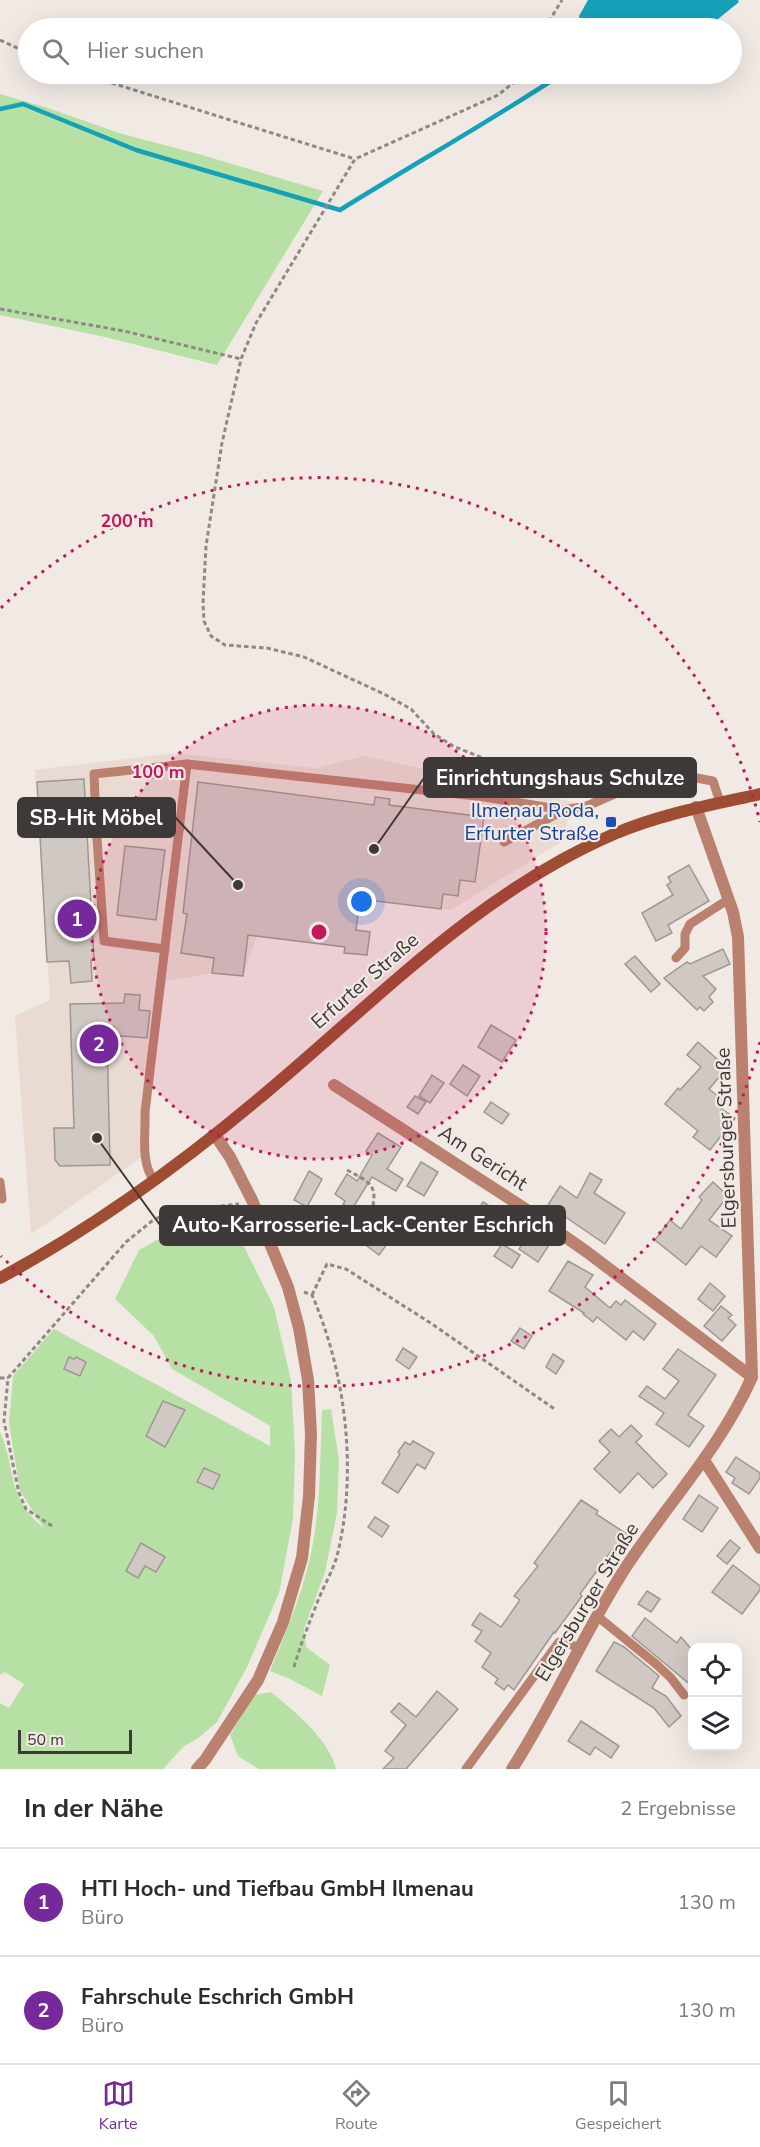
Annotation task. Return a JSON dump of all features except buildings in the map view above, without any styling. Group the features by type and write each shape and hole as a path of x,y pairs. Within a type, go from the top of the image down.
{"main road":[{"name":"Erfurter Straße","path":"0,1278 30,1262 154,1180 215,1135 436,944 508,892 614,834 696,807 755,795"}],"street":[{"name":"Elgersburger Straße","path":"512,1769 626,1567 704,1460 740,1404 752,1377 738,937 729,899 696,807"},
{"name":"Am Gericht","path":"333,1085 524,1208 587,1252 752,1377"},
{"path":"197,1769 258,1680 282,1622 302,1558 309,1496 311,1434 308,1380 299,1328 288,1287 252,1200 230,1157 215,1135"},
{"path":"704,1460 760,1548"}],"lane":[{"path":"165,949 104,942 94,774 187,764 485,797 563,810 587,806 606,797 674,774 713,781 720,802"},
{"path":"154,1180 148,1172 146,1112 187,764"},
{"path":"504,842 563,810"},
{"path":"96,823 180,828"},
{"path":"676,958 685,948 685,934 690,924 729,899"},
{"path":"0,1182 2,1199"},
{"path":"597,1616 656,1664 684,1695"},
{"path":"466,1769 475,1760 559,1642 579,1647"}],"path":[{"path":"551,18 562,0"},
{"path":"0,40 18,48"},
{"path":"115,84 355,159"},
{"path":"512,84 498,95 355,159 255,323 241,359 222,443 206,546 204,621 211,636 225,645 267,648 304,657 384,694 411,708 434,734 453,746 485,759 606,797"},
{"path":"0,309 124,331 241,359"},
{"path":"347,1170 371,1186 375,1194 373,1204 408,1226"},
{"path":"52,1526 26,1509 19,1493 4,1421 8,1378 126,1242 152,1221 171,1210 233,1206 252,1200"},
{"path":"312,1295 327,1264 346,1269 432,1324 556,1410"},
{"path":"288,1287 312,1295 326,1326 340,1385 346,1438 348,1488 337,1557 304,1633 294,1667"},
{"path":"0,1378 8,1378"}],"shaded area":[{"path":"174,753 315,768 365,756 574,802 561,842 451,910 360,899 356,930 370,932 367,955 344,953 345,947 257,936 243,976 212,973 161,982 145,1112 146,1154 31,1234 15,1016 50,1000 35,770"}],"green space":[{"path":"0,94 119,133 323,191 217,365 105,337 0,315"},
{"path":"221,1225 234,1226 274,1307 291,1380 295,1454 293,1519 279,1593 247,1667 217,1722 197,1739 184,1746 163,1769 0,1769 0,1703 9,1708 24,1684 5,1672 0,1675 0,1432 23,1506 44,1528 20,1491 9,1423 13,1376 54,1329 270,1446 270,1426 172,1369 154,1336 115,1299 139,1250 166,1235 203,1239"},
{"path":"331,1409 339,1460 337,1513 325,1572 304,1629 306,1647 330,1665 322,1696 270,1671 297,1601 310,1558 318,1503 322,1410"},
{"path":"271,1692 318,1736 336,1769 259,1769 238,1756 230,1735 254,1695"}],"water":[{"path":"588,0 738,0 739,2 719,18 579,18"}],"waterway":[{"path":"0,109 23,104 136,150 340,210 546,84"}],"place":[{"name":"Ilmenau Roda, Erfurter Straße","path":"611,822"},
{"name":"Einrichtungshaus Schulze","path":"374,849"},
{"name":"SB-Hit Möbel","path":"238,885"},
{"name":"HTI Hoch- und Tiefbau GmbH Ilmenau","path":"77,919"},
{"name":"Fahrschule Eschrich GmbH","path":"99,1044"},
{"name":"Auto-Karrosserie-Lack-Center Eschrich","path":"97,1138"}]}
